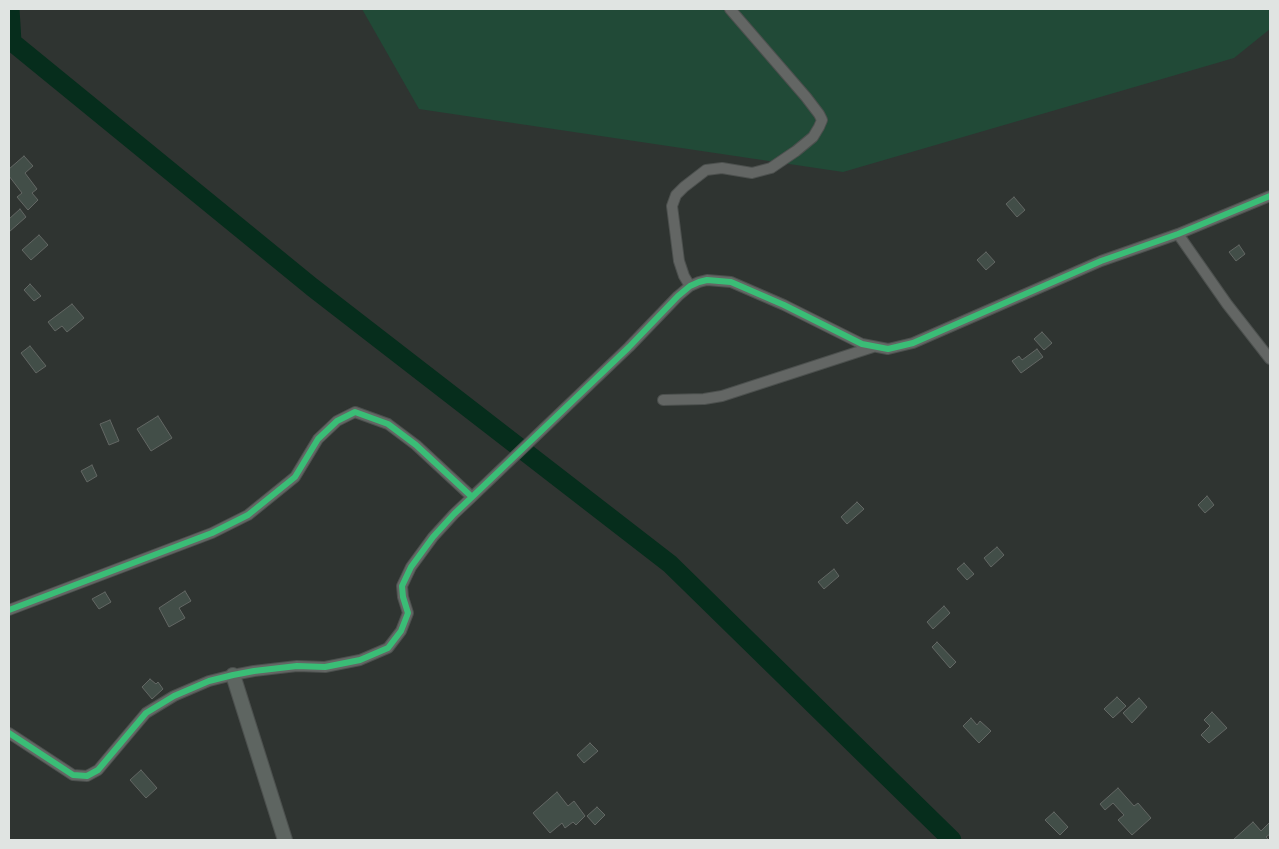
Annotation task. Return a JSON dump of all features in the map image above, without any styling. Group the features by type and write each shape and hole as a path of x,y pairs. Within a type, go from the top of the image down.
{"street":[{"path":"690,286 679,261 672,206 676,195 706,170 722,168 752,173 771,168 796,151 813,136 820,128 822,120 806,97 730,9"},
{"path":"9,733 73,776 86,776 98,770 146,713 174,696 209,681 254,671 297,666 325,667 360,660 388,648 401,631 408,613 402,586 411,567 439,530 690,286 707,280 731,282 784,304 862,344 888,349 912,343 1101,261 1178,234 1270,196"},
{"path":"1178,234 1227,304 1270,359"},
{"path":"663,400 704,399 722,396 874,347"},
{"path":"9,610 212,533 248,515 296,477 318,439 337,422 355,412 388,424 416,446 472,497"},
{"path":"234,675 286,840"}],"green space":[{"path":"362,9 1270,9 1270,29 1234,58 843,172 419,109"}],"building":[{"path":"24,156 33,166 25,173 37,189 32,193 38,200 28,210 17,197 22,193 9,176 9,169"},
{"path":"1014,197 1025,210 1017,217 1006,204"},
{"path":"20,209 26,217 9,232 9,219"},
{"path":"39,235 48,245 31,260 22,250"},
{"path":"1239,245 1245,254 1236,261 1229,252"},
{"path":"986,252 995,262 986,270 977,260"},
{"path":"30,284 41,296 34,301 24,290"},
{"path":"72,304 84,318 67,332 62,326 55,331 48,322"},
{"path":"1042,332 1052,343 1044,350 1034,339"},
{"path":"30,346 46,366 36,373 21,353"},
{"path":"1037,349 1043,357 1021,373 1012,361 1019,356 1022,360"},
{"path":"158,416 172,438 151,451 137,429"},
{"path":"110,420 119,441 109,445 100,424"},
{"path":"92,465 97,476 87,482 81,471"},
{"path":"1207,496 1214,505 1205,513 1198,505"},
{"path":"857,502 864,509 847,524 841,517"},
{"path":"997,547 1004,555 991,567 984,558"},
{"path":"964,563 974,574 967,580 957,569"},
{"path":"834,569 839,576 824,589 818,582"},
{"path":"185,591 191,601 179,608 185,618 169,627 159,608"},
{"path":"105,592 111,602 99,609 92,599"},
{"path":"944,606 950,613 933,629 927,622"},
{"path":"937,642 956,662 950,668 932,647"},
{"path":"150,679 156,684 158,682 163,689 152,699 142,687"},
{"path":"1117,697 1126,706 1113,718 1104,709"},
{"path":"1139,698 1147,707 1132,723 1123,713"},
{"path":"1212,712 1227,728 1209,743 1201,735 1210,726 1204,720"},
{"path":"971,718 977,725 980,721 991,731 979,743 963,726"},
{"path":"590,743 598,751 584,763 577,755"},
{"path":"141,770 157,788 146,798 130,780"},
{"path":"1118,788 1134,806 1138,803 1151,818 1132,835 1118,820 1124,815 1113,803 1105,810 1100,804"},
{"path":"557,792 568,806 574,801 585,816 576,825 573,822 565,828 562,823 550,833 533,813"},
{"path":"597,807 605,815 595,825 587,816"},
{"path":"1054,812 1068,827 1060,835 1045,820"},
{"path":"1253,822 1261,831 1270,822 1270,834 1266,837 1269,840 1233,840"}],"waterway":[{"path":"10,9 12,42 312,287 670,564 952,840"}],"cycle path":[{"path":"9,610 212,533 248,515 295,477 318,439 337,421 355,412 388,424 416,445 472,497 629,347 678,296 690,286 699,282 707,280 731,282 784,305 862,344 888,349 913,343 1101,261 1178,234 1270,196"},
{"path":"9,733 73,775 87,776 98,770 146,713 174,696 209,681 254,671 297,666 325,667 360,660 388,648 401,631 408,613 402,586 411,567 433,537 472,497"}]}
